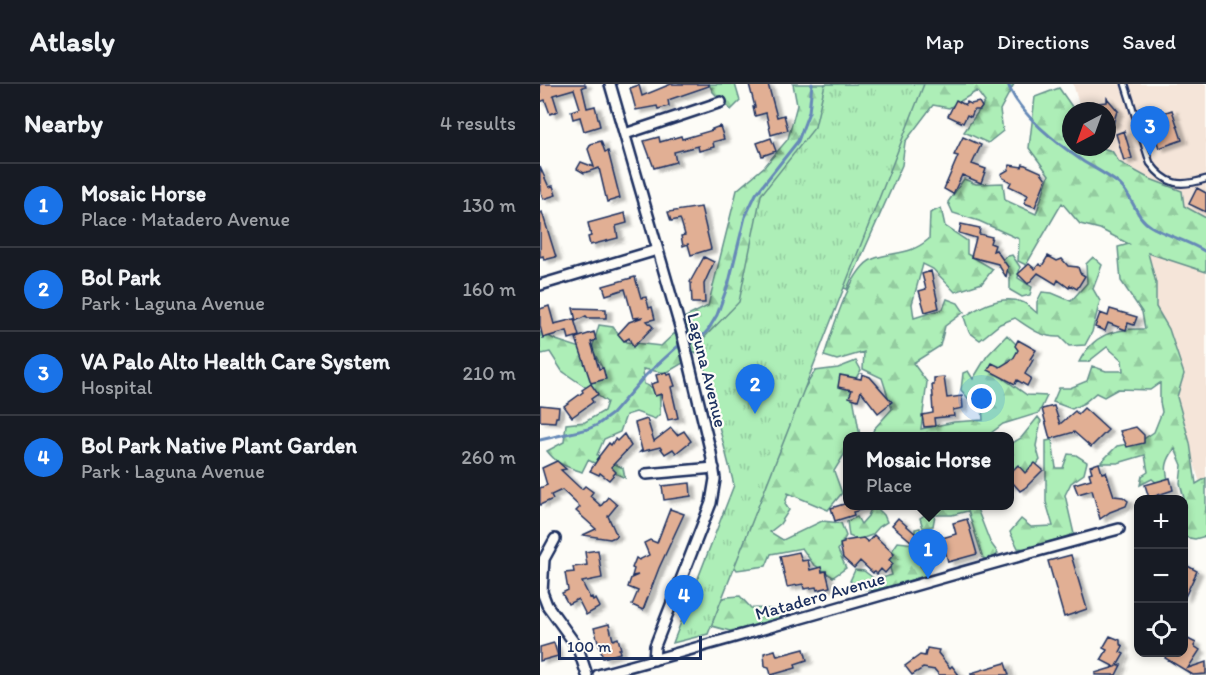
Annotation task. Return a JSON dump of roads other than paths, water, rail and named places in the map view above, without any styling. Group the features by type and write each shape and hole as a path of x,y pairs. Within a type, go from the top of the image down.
{"street":[{"name":"Laguna Avenue","path":"610,84 686,351 715,479 711,503 655,646 654,660"},
{"path":"625,134 721,102"},
{"path":"540,285 657,250"},
{"path":"646,474 714,468"},
{"name":"Matadero Avenue","path":"598,675 997,561 1119,529"},
{"path":"555,539 544,560 542,592 547,605 578,648 587,675"}],"lane":[{"path":"1125,84 1150,163 1158,173 1170,181 1186,185 1206,179"}],"waterway":[{"path":"540,440 597,425 612,414 645,376 677,347 700,339 708,330 717,315 729,282 745,217 756,194 798,141 809,112 812,84"},
{"path":"1008,84 1013,96 1030,118 1051,138 1119,184 1146,223 1206,252"}],"place":[{"name":"VA Palo Alto Health Care System","path":"1150,156"},
{"name":"Bol Park","path":"755,414"},
{"name":"Mosaic Horse","path":"928,579"},
{"name":"Bol Park Native Plant Garden","path":"684,625"}]}
